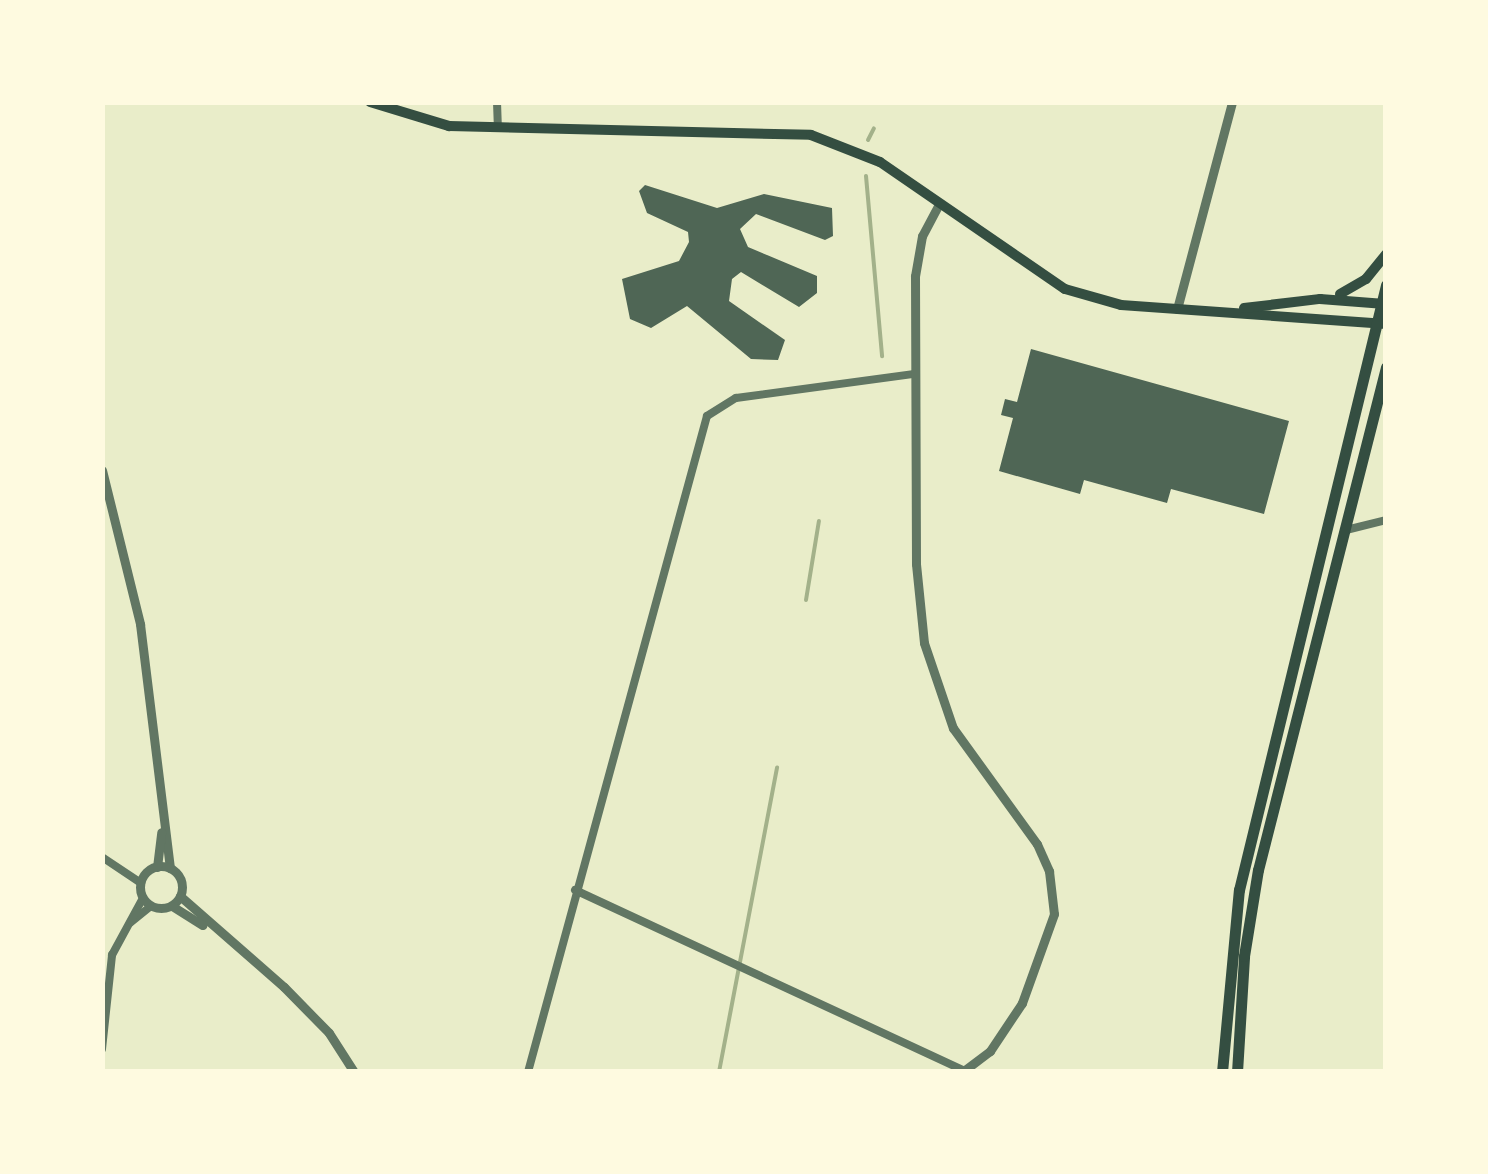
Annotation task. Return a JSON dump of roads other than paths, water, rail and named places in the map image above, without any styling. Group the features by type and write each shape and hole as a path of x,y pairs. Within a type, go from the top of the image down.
{"main road":[{"path":"370,102 449,126 812,136 880,162 1065,290 1121,305 1238,309 1381,323"},
{"path":"1238,309 1349,292 1386,254"},
{"path":"1222,1072 1240,890 1381,323 1385,287"},
{"path":"1320,299 1383,304"},
{"path":"1238,1072 1244,956 1258,870 1386,367"}],"street":[{"path":"497,102 498,128"},
{"path":"1177,308 1232,102"},
{"path":"575,890 964,1071 990,1052 1022,1003 1044,955 1054,894 1037,844 953,728 929,669 916,564 917,257 940,204"},
{"path":"528,1072 706,416 736,398 914,374"},
{"path":"102,470 133,593 170,868 182,882 180,896 172,906"},
{"path":"1346,530 1386,520"},
{"path":"140,883 157,866 162,819"},
{"path":"102,857 140,883 143,898 151,906"},
{"path":"157,866 170,868"},
{"path":"180,896 329,1033 354,1072"},
{"path":"102,1049 112,955 120,934 143,898"},
{"path":"120,934 151,906 172,906 230,943"}],"waterway":[{"path":"868,140 874,128"},
{"path":"866,176 882,356"},
{"path":"806,600 819,521"},
{"path":"719,1072 777,767"}]}
